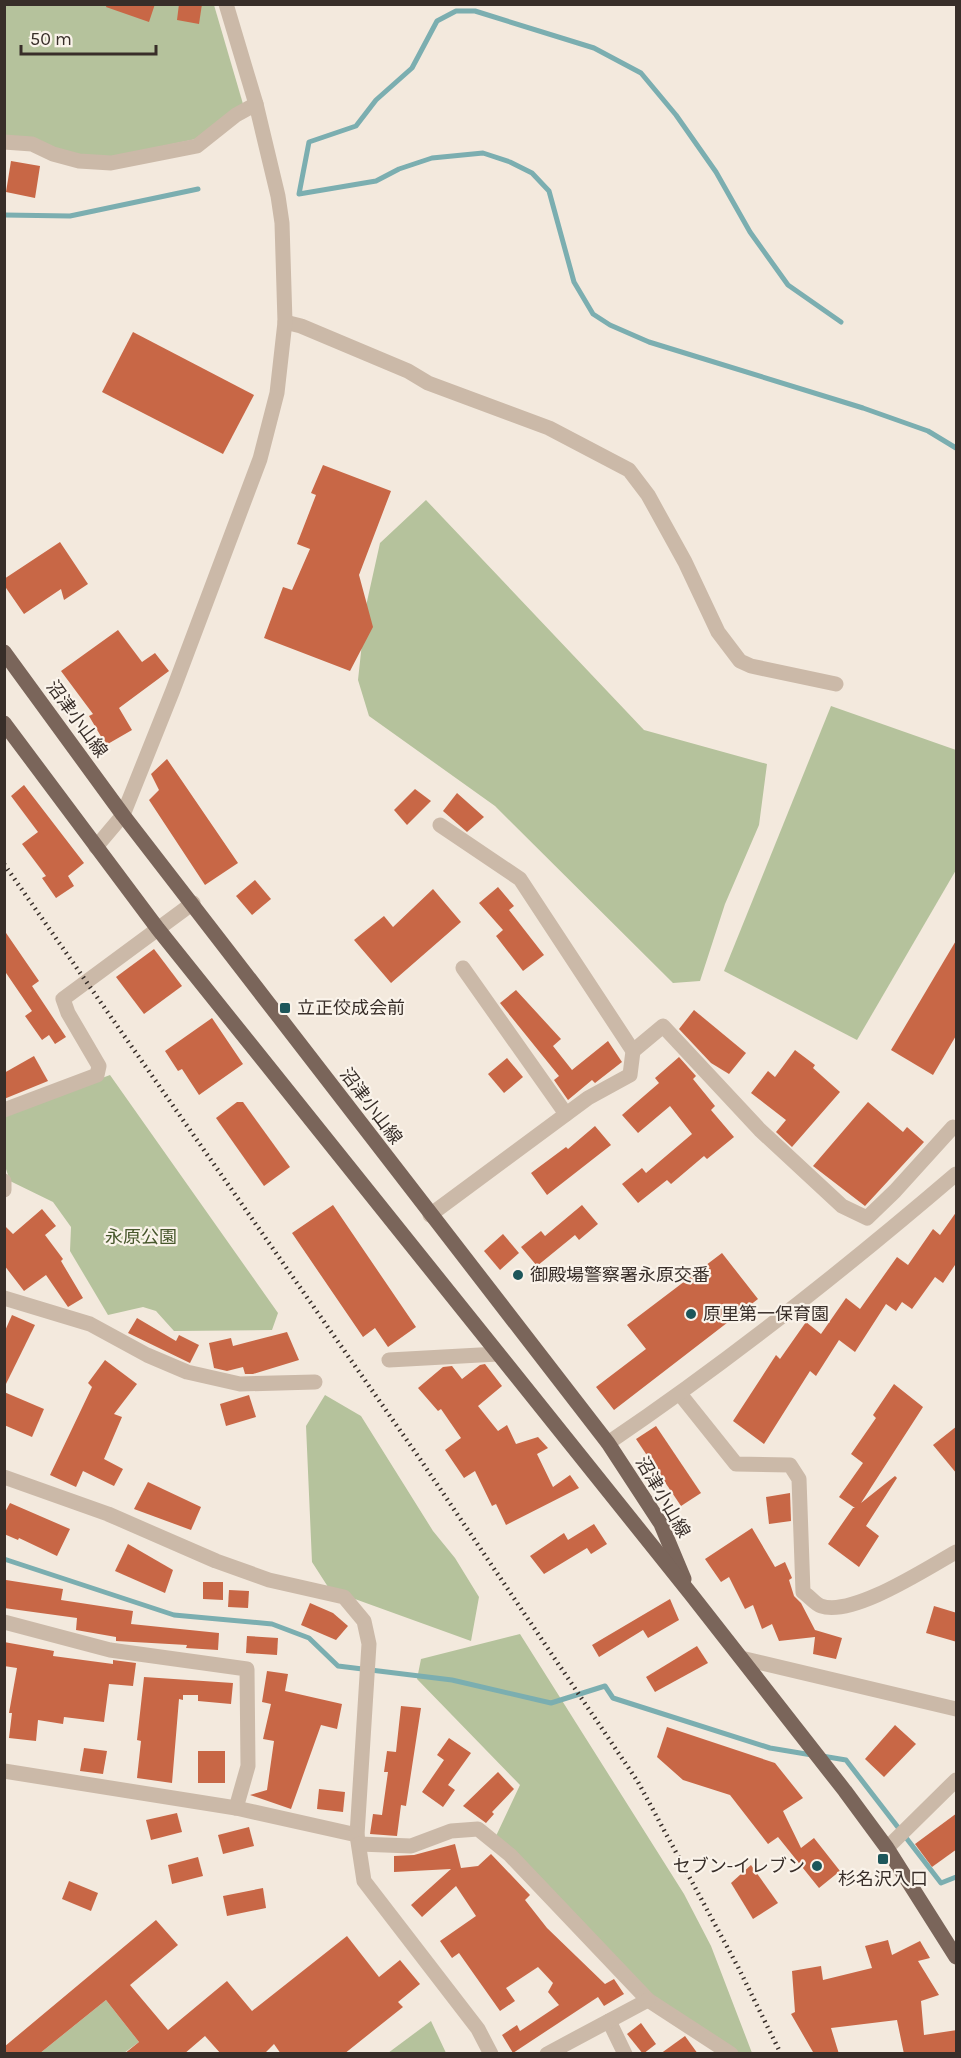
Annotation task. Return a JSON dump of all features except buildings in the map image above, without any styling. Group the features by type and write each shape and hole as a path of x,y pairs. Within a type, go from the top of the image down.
{"main road":[{"name":"沼津小山線","path":"4,652 123,815 193,903 429,1215 608,1443 661,1524 690,1593"},
{"name":"沼津小山線","path":"4,723 158,928 741,1658 887,1848 957,1957"}],"street":[{"path":"96,847 123,815 173,690 260,459 277,393 285,322 281,214 256,104 226,4"},
{"path":"4,142 32,144 53,154 79,161 111,163 198,146 236,115 256,104"},
{"path":"285,322 333,339 408,371 428,383 549,428 615,461 628,470 648,495 685,562 708,615 734,655 751,666 836,684"},
{"path":"429,1215 588,1098 630,1075 633,1051 520,879 440,825"},
{"path":"4,1110 98,1075 99,1066 68,1013 63,999 193,903"},
{"path":"464,968 566,1114"},
{"path":"633,1051 663,1026 760,1130 842,1206 867,1218 895,1191 953,1126 957,1128"},
{"path":"608,1443 680,1394 868,1248 957,1174"},
{"path":"4,1181 4,1190"},
{"path":"4,1298 90,1324 187,1372 240,1384 315,1382"},
{"path":"389,1360 498,1354"},
{"path":"680,1394 736,1464 789,1465 799,1479 803,1592 820,1606 841,1608 866,1599 957,1552"},
{"path":"4,1477 108,1514 216,1561 269,1580 344,1597 364,1621 369,1644 358,1840 364,1881 478,2029 491,2054"},
{"path":"4,1622 110,1650 247,1670 248,1766 236,1808"},
{"path":"741,1658 957,1709"},
{"path":"4,1771 236,1808 358,1840 411,1846 451,1831 478,1829 510,1855 648,2000 731,2054"},
{"path":"887,1848 957,1780"},
{"path":"547,2054 648,2000"},
{"path":"609,2021 625,2054"}],"green space":[{"path":"4,5 214,5 243,104 201,138 115,156 90,157 5,137"},
{"path":"426,500 644,730 767,764 759,825 725,904 700,981 673,983 495,806 369,716 358,680 366,606 380,543"},
{"path":"831,706 956,750 956,870 857,1040 724,971"},
{"name":"永原公園","path":"110,1075 278,1313 272,1330 174,1331 156,1311 143,1307 108,1315 70,1251 71,1227 53,1202 10,1181 5,1166 5,1115"},
{"path":"325,1395 361,1416 433,1531 455,1558 479,1597 471,1641 330,1590 312,1562 306,1426"},
{"path":"520,1634 684,1894 711,1946 752,2053 736,2053 657,2000 496,1836 520,1785 417,1679 421,1659"},
{"path":"106,2000 139,2042 124,2053 39,2054"},
{"path":"431,2021 446,2053 388,2053"}],"waterway":[{"path":"841,322 788,285 750,232 716,172 676,115 641,73 594,48 475,11 456,11 437,21 412,68 376,100 356,126 309,142 299,194 376,181 399,169 432,158 483,153 510,162 532,173 549,191 574,282 593,314 610,325 649,342 863,408 928,431 956,448"},
{"path":"4,215 70,216 198,189"},
{"path":"4,1559 174,1615 272,1624 309,1638 338,1666 452,1680 551,1703 605,1686 613,1698 770,1748 812,1755"},
{"path":"822,1756 846,1760 941,1883 956,1877"}],"railway":[{"path":"4,864 420,1459 638,1782 738,1967 781,2054"}],"place":[{"name":"立正佼成会前","path":"285,1008"},
{"name":"御殿場警察署永原交番","path":"518,1275"},
{"name":"原里第一保育園","path":"691,1314"},
{"name":"杉名沢入口","path":"883,1859"},
{"name":"セブン-イレブン","path":"817,1866"}]}
